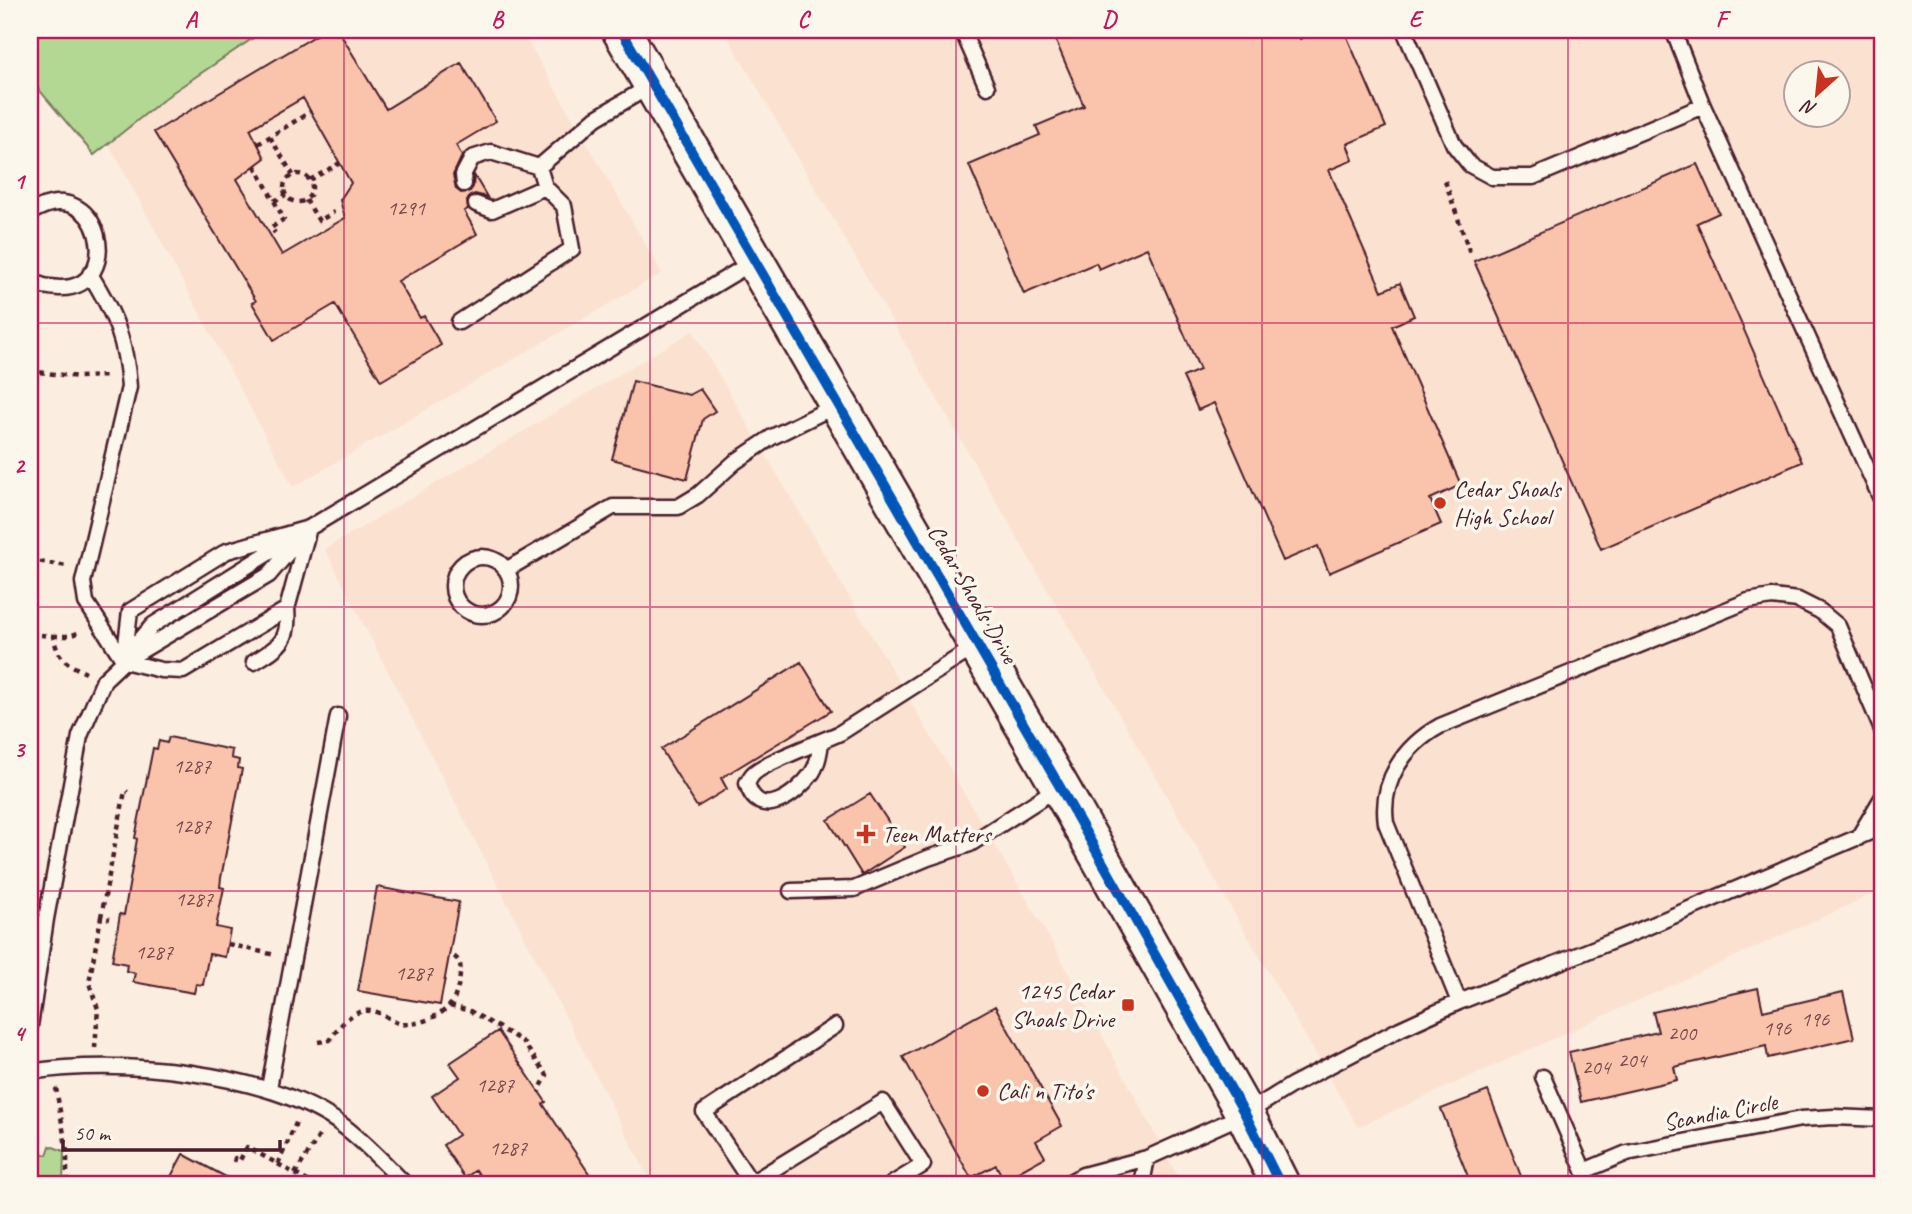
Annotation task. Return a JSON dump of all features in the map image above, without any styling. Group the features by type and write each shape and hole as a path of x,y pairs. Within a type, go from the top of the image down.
{"street":[{"name":"Cedar Shoals Drive","path":"621,30 979,645 1245,1114 1280,1184"}],"lane":[{"path":"962,30 987,87"},
{"path":"1404,30 1454,145 1470,165 1492,177 1533,177 1703,106"},
{"path":"1673,30 1703,106 1877,475 1882,501"},
{"path":"539,167 596,118 653,84"},
{"path":"464,184 463,175 472,158 491,152 539,167"},
{"path":"459,323 572,249 564,206 545,187 539,167"},
{"path":"476,204 492,210 545,187"},
{"path":"30,214 49,204 64,204 80,210 92,220 100,244 97,262 90,275 81,282 67,288 46,287 30,278"},
{"path":"124,660 130,611 227,551 309,528 754,261"},
{"path":"90,275 107,302 118,327 128,357 129,387 83,582 86,602 124,660 161,670 183,671 287,608"},
{"path":"506,570 614,507 678,507 698,495 735,462 772,437 838,404"},
{"path":"254,662 279,647 289,629 287,608 309,528"},
{"path":"30,1026 48,906 80,736 104,680 124,660 270,575 309,528"},
{"path":"485,557 495,559 506,570 510,592 507,601 500,608 492,613 473,613 458,602 454,594 454,575 467,561 485,557"},
{"path":"1459,1002 1386,823 1383,803 1390,781 1404,756 1420,737 1440,726 1735,606 1772,597 1798,600 1820,611 1838,626 1882,730"},
{"path":"821,741 814,770 805,782 778,803 764,803 755,799 747,783 754,772 821,741 840,733 979,645"},
{"path":"269,1088 338,716"},
{"path":"791,891 854,889 928,858 970,844 1060,787"},
{"path":"1857,839 1882,799"},
{"path":"1066,1184 1083,1175 1147,1158 1245,1114 1292,1085 1459,1002 1633,933 1882,827"},
{"path":"835,1026 705,1112 752,1184 883,1102 923,1165 892,1184"},
{"path":"30,1067 110,1066 203,1074 269,1088 342,1124 405,1184"},
{"path":"1543,1077 1587,1178"},
{"name":"Scandia Circle","path":"1587,1178 1627,1153 1801,1119 1882,1119"},
{"path":"1142,1184 1147,1158"}],"path":[{"path":"258,144 310,112"},
{"path":"270,137 293,175"},
{"path":"310,180 340,163"},
{"path":"255,166 284,219 271,228 275,233"},
{"path":"302,174 310,180 311,193 306,200 293,200 286,195 285,185 293,175 302,174"},
{"path":"1445,181 1470,253"},
{"path":"274,201 286,195"},
{"path":"306,200 320,221 334,212"},
{"path":"30,371 78,377 129,375"},
{"path":"30,560 42,560"},
{"path":"41,635 53,636 58,655 66,663"},
{"path":"94,1034 98,1009 89,983 125,792 128,792"},
{"path":"101,917 110,919"},
{"path":"228,944 253,950"},
{"path":"318,1042 330,1040 342,1022 351,1015 364,1011 380,1013 400,1024 429,1020 449,1006 457,990 461,974 460,962 449,954"},
{"path":"449,1006 470,1011 502,1027 522,1041 547,1075 539,1091"},
{"path":"56,1093 67,1152 67,1184"},
{"path":"295,1174 330,1118"},
{"path":"278,1164 290,1140"},
{"path":"234,1162 235,1158 240,1160 247,1147 313,1184"}],"shaded area":[{"path":"159,30 521,30 662,273 293,487 74,79"},
{"name":"Cedar Shoals High School","path":"724,30 1882,30 1882,890 1358,1127"},
{"path":"693,331 1055,948 1182,1184 652,1184 325,549"}],"green space":[{"path":"30,30 265,30 173,92 94,155 30,79"},
{"path":"50,1146 64,1151 63,1184 30,1184 30,1150 47,1155"}],"building":[{"path":"325,30 338,30 386,109 461,63 496,121 456,145 462,156 453,175 456,189 461,193 470,191 474,175 487,197 475,194 470,196 467,201 468,209 464,211 477,234 398,281 420,318 424,316 441,345 381,381 335,304 274,340 252,303 256,301 154,132","holes":["303,98 351,183 340,200 345,218 282,255 237,179 265,158 250,129"]},
{"path":"1051,30 1296,30 1300,39 1320,30 1344,30 1386,127 1347,144 1353,160 1329,170 1382,291 1400,283 1414,316 1392,326 1461,485 1430,499 1441,524 1329,573 1318,546 1283,561 1214,403 1198,410 1183,377 1200,370 1147,248 1099,269 1096,263 1024,294 969,165 1040,135 1036,126 1084,106"},
{"path":"1697,164 1719,213 1697,223 1802,462 1601,549 1474,261"},
{"path":"633,381 689,395 700,389 715,411 703,419 687,479 612,459"},
{"path":"801,662 831,711 721,778 727,789 697,807 661,749"},
{"path":"169,737 232,750 231,758 239,760 238,768 242,769 221,878 220,887 224,888 216,927 230,930 225,957 209,954 203,985 196,984 194,993 133,982 135,973 126,971 127,964 112,961 120,914 124,915 137,839 135,838 153,748 157,749 159,741 167,743"},
{"name":"Teen Matters","path":"870,794 905,847 862,875 828,820"},
{"path":"377,887 459,902 440,1005 358,991"},
{"path":"1758,988 1763,1011 1843,992 1854,1038 1768,1058 1766,1046 1674,1067 1677,1080 1581,1102 1569,1052 1658,1032 1653,1012"},
{"name":"Cali n Tito's","path":"995,1006 1062,1126 1036,1141 1045,1157 1004,1180 996,1165 971,1178 903,1057"},
{"path":"498,1031 546,1102 543,1104 596,1184 485,1184 476,1170 465,1178 443,1145 458,1135 432,1096 460,1077 450,1063"},
{"path":"1488,1091 1524,1184 1471,1184 1441,1109"},
{"path":"183,1154 239,1184 167,1184"}],"cycle path":[{"path":"621,30 1060,787 1245,1114 1280,1184"}],"place":[{"name":"Cedar Shoals High School","path":"1440,503"},
{"name":"Teen Matters","path":"866,834"},
{"name":"1245 Cedar Shoals Drive","path":"1128,1005"},
{"name":"Cali n Tito's","path":"983,1091"}]}
